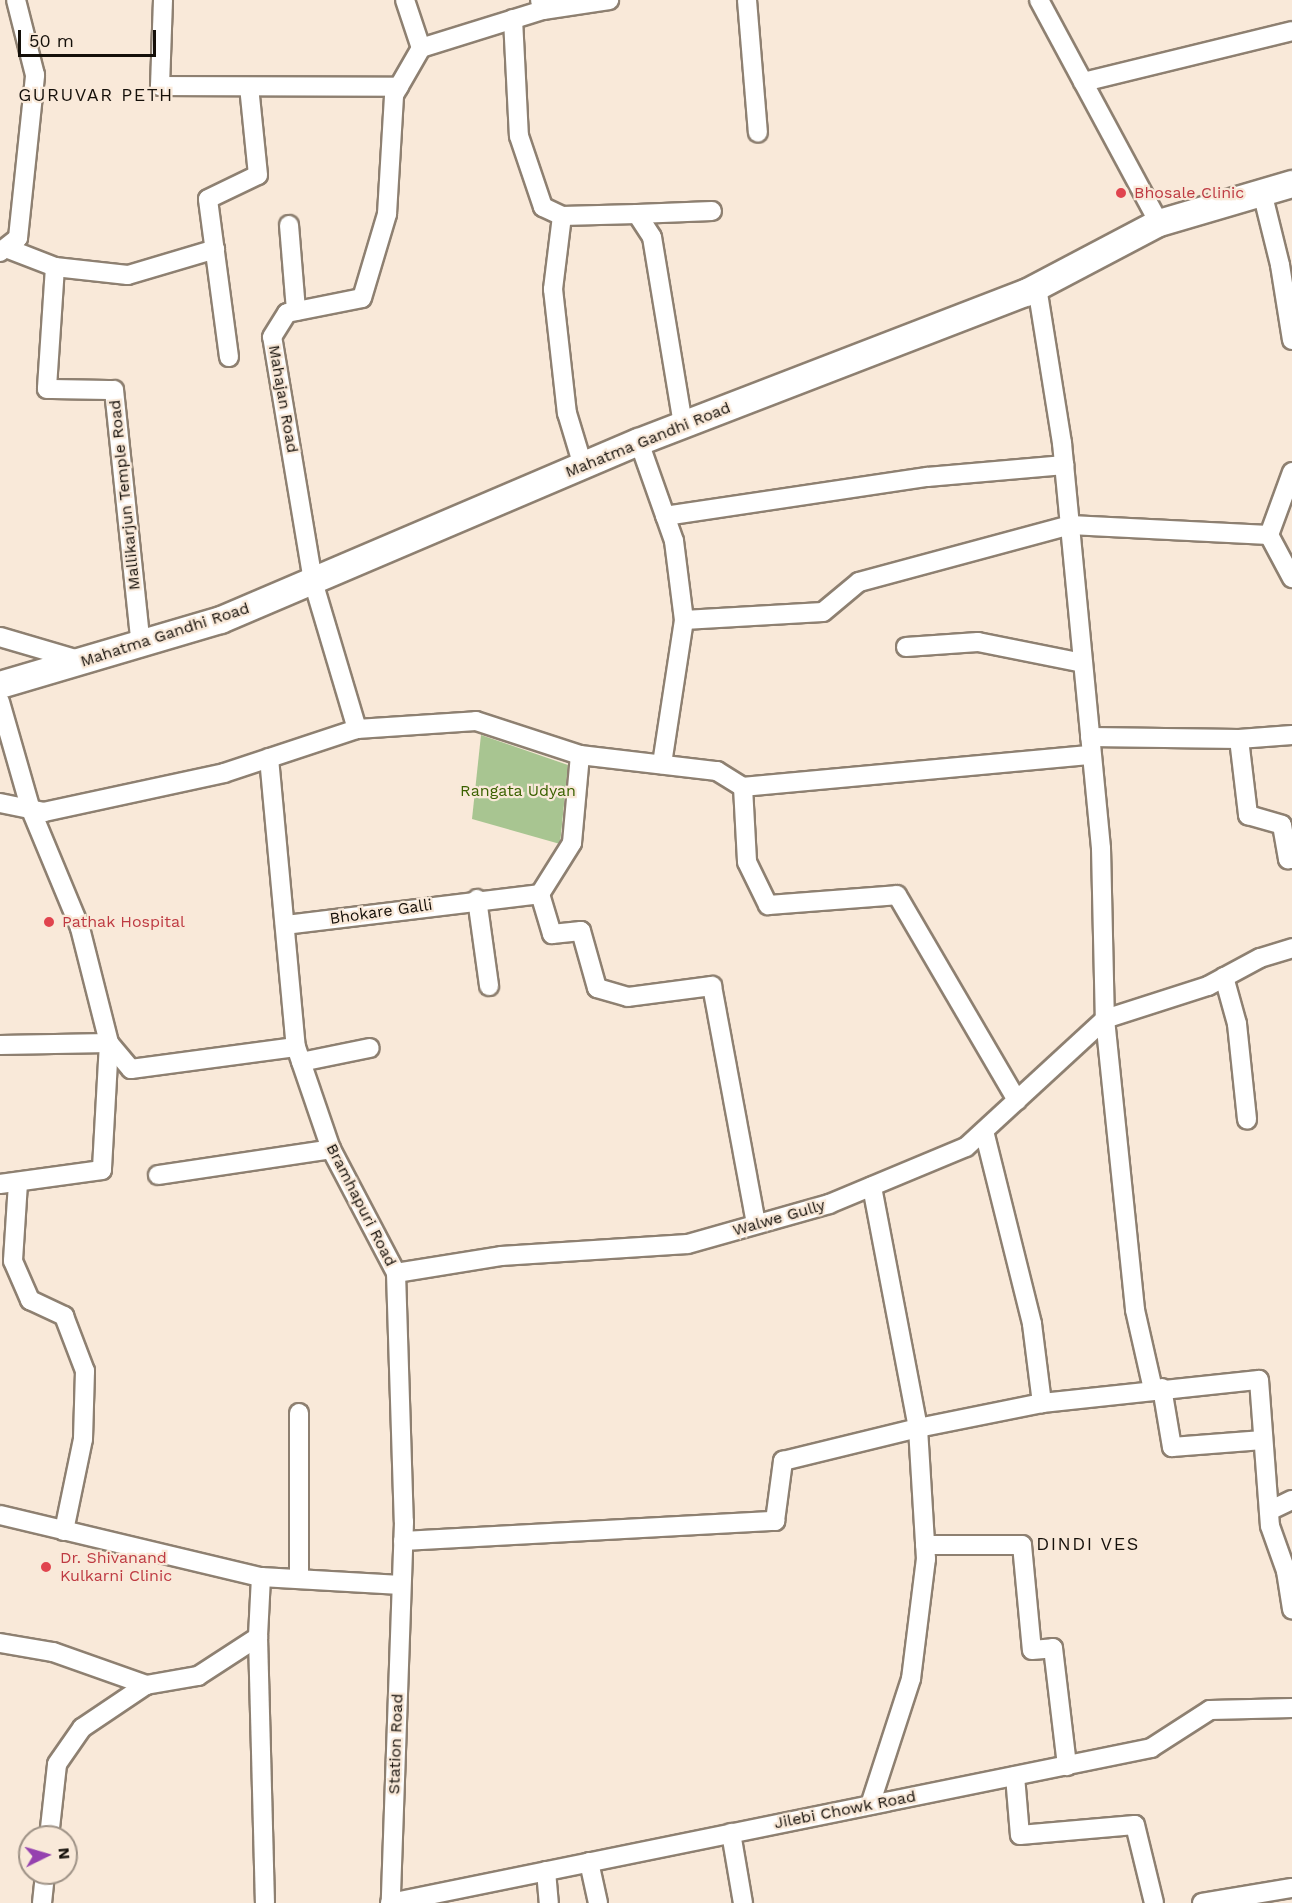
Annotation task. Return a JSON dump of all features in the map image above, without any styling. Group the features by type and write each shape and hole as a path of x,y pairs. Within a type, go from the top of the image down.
{"main road":[{"name":"Mahatma Gandhi Road","path":"0,685 85,662 221,620 639,442 1037,287 1159,223 1292,184"}],"street":[{"path":"3,250 18,238 35,75 16,0"},
{"path":"163,0 160,86 399,87"},
{"path":"405,0 421,48"},
{"path":"289,225 296,311 362,298 387,214 394,95 421,48 513,19 542,5 609,0"},
{"path":"747,0 758,133"},
{"path":"1039,0 1159,223"},
{"path":"513,19 519,136 543,207 562,216 712,211"},
{"path":"1083,82 1292,31"},
{"path":"229,357 208,199 258,175 249,87"},
{"path":"1262,192 1280,265 1292,340"},
{"path":"637,214 652,237 683,425"},
{"path":"562,216 554,289 567,413 583,466"},
{"path":"3,250 55,267 128,275 215,249"},
{"name":"Mallikarjun Temple Road","path":"55,267 47,389 114,390 141,645"},
{"path":"1037,287 1064,465 1101,848 1105,1019 1135,1311 1158,1388 1172,1447 1263,1440"},
{"name":"Mahajan Road","path":"296,311 286,313 272,337 313,581 357,729"},
{"path":"639,442 674,541 684,620 662,764"},
{"path":"665,516 927,477 1064,465"},
{"path":"1292,472 1269,535 1292,578"},
{"path":"684,620 824,612 859,582 886,572 1070,525 1269,535"},
{"path":"0,637 85,662"},
{"path":"906,647 978,642 1083,663"},
{"path":"0,702 31,810 80,928 109,1043 102,1170 9,1183 14,1260 30,1300 64,1316 85,1371 83,1439 64,1531"},
{"path":"0,803 44,812 224,773 357,729 476,721 580,755 717,771 743,787 1091,746 1239,740 1292,735"},
{"path":"1239,740 1248,815 1282,825 1288,859 1292,859"},
{"path":"580,755 572,843 540,894 552,934 580,931 597,988 628,997 712,986 756,1224"},
{"name":"Bramhapuri Road","path":"269,758 299,1054 331,1149 396,1273 403,1541 401,1585"},
{"path":"743,787 747,862 768,905 897,895 1017,1100"},
{"name":"Bhokare Galli","path":"285,925 477,899 540,894"},
{"path":"477,899 489,986"},
{"path":"1105,1019 1224,977 1292,948"},
{"path":"1224,977 1237,1024 1247,1119"},
{"name":"Walwe Gully","path":"396,1273 501,1256 688,1244 829,1204 966,1147 1105,1019"},
{"path":"0,1045 109,1043"},
{"path":"109,1043 130,1069 370,1048"},
{"path":"984,1131 1032,1324 1042,1403"},
{"path":"158,1175 331,1149"},
{"path":"870,1805 911,1678 925,1545 918,1428 872,1186"},
{"path":"403,1541 775,1521 783,1461 918,1428 1042,1403 1158,1388 1258,1380 1269,1511 1292,1610"},
{"path":"299,1413 299,1579"},
{"path":"1269,1511 1292,1500"},
{"path":"0,1515 261,1577 401,1585"},
{"path":"925,1545 1022,1545 1032,1650 1053,1648 1067,1766"},
{"path":"261,1577 258,1637 265,1903"},
{"name":"Station Road","path":"390,1903 401,1585"},
{"path":"50,1825 57,1764 82,1728 146,1685 198,1676 258,1637"},
{"path":"0,1643 53,1652 146,1685"},
{"name":"Jilebi Chowk Road","path":"390,1903 1151,1748 1210,1710 1292,1708"},
{"path":"1015,1776 1020,1835 1135,1825 1154,1903"},
{"path":"731,1833 743,1903"},
{"path":"589,1862 597,1903"},
{"path":"546,1871 549,1903"},
{"path":"42,1903 44,1885"},
{"path":"1202,1903 1292,1888"}],"green space":[{"name":"Rangata Udyan","path":"481,735 568,765 560,844 472,819"}],"place":[{"name":"Bhosale Clinic","path":"1121,193"},
{"name":"Pathak Hospital","path":"49,922"},
{"name":"Dr. Shivanand Kulkarni Clinic","path":"46,1567"}],"district":[{"name":"GURUVAR PETH","path":"96,95"},
{"name":"DINDI VES","path":"1088,1544"}]}
